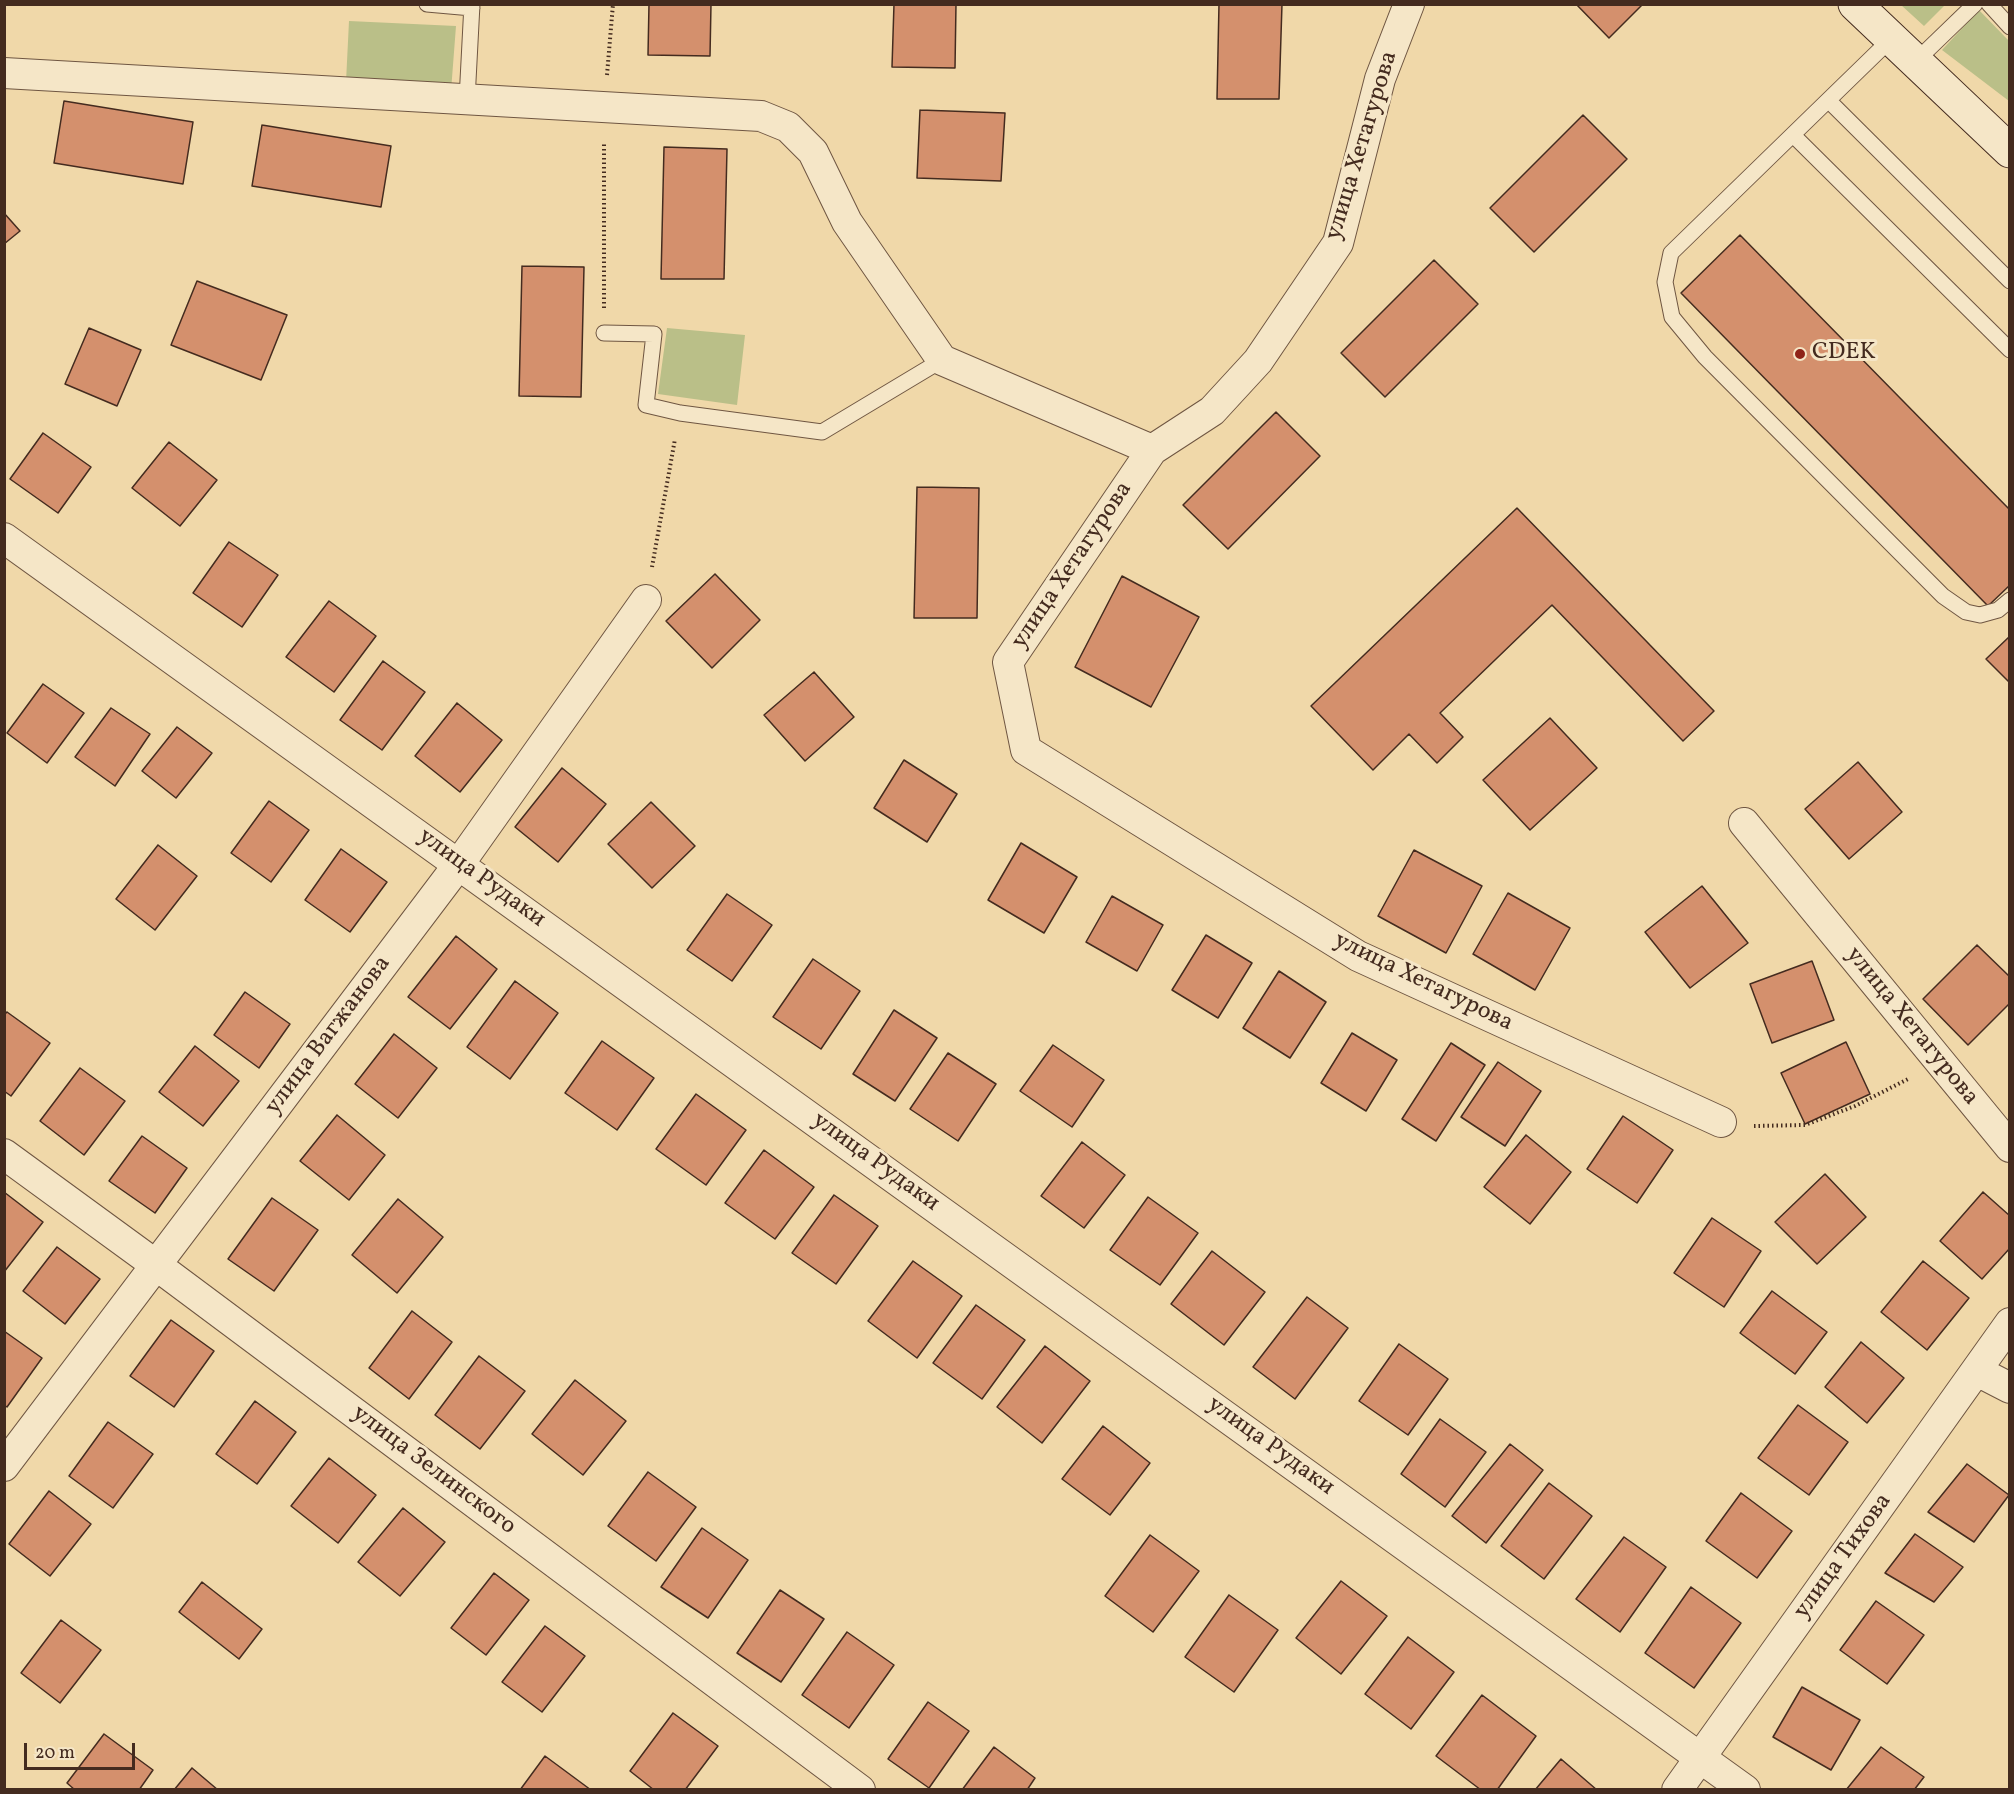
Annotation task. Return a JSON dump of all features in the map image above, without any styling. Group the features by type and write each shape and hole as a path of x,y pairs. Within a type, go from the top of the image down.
{"main road":[{"path":"1855,4 2009,149"}],"street":[{"name":"улица Хетагурова","path":"1409,4 1380,79 1338,243 1258,362 1212,411 1152,450 1008,662 1026,750 1358,956 1721,1122"},
{"path":"4,73 761,116 788,127 813,152 847,222 942,360 1152,450"},
{"name":"улица Рудаки","path":"4,538 1745,1790"},
{"name":"улица Вагжанова","path":"4,1466 459,864 646,600"},
{"name":"улица Хетагурова","path":"1744,823 2010,1147"},
{"name":"улица Зелинского","path":"4,1154 156,1264 860,1790"},
{"name":"улица Тихова","path":"1677,1790 2010,1323"},
{"path":"1977,1371 2010,1388"}],"lane":[{"path":"428,4 472,6 467,100"},
{"path":"1916,61 1975,4"},
{"path":"1989,4 2010,27"},
{"path":"1891,39 1671,253 1665,282 1672,317 1705,357 1943,596 1966,612 1980,615 1998,610 2010,600"},
{"path":"1829,101 2010,281"},
{"path":"1793,135 2010,350"},
{"path":"604,333 654,334 645,405 680,413 822,432 942,360"}],"path":[{"path":"604,333 605,108 614,4"},
{"path":"646,600 680,413"},
{"path":"1721,1122 1751,1126 1805,1125 1855,1106 1941,1063"}],"green space":[{"path":"1901,5 1945,5 1924,26"},
{"path":"1979,10 2009,41 2009,101 1942,50"},
{"path":"349,21 456,26 451,91 346,82"},
{"path":"667,328 745,335 737,405 658,394"}],"building":[{"path":"649,4 711,4 710,56 648,55"},
{"path":"894,4 956,4 955,68 892,67"},
{"path":"1219,4 1282,4 1279,99 1217,99"},
{"path":"1576,4 1643,4 1609,38"},
{"path":"64,101 193,122 183,184 54,163"},
{"path":"920,110 1005,113 1001,181 917,178"},
{"path":"1583,115 1627,159 1534,252 1490,208"},
{"path":"262,125 391,146 381,207 252,186"},
{"path":"664,147 727,149 724,279 661,279"},
{"path":"4,213 20,231 4,244"},
{"path":"1740,235 2010,510 2010,585 1988,606 1681,293"},
{"path":"1434,260 1478,304 1385,397 1341,353"},
{"path":"522,266 584,267 581,397 519,396"},
{"path":"197,281 287,315 261,380 171,345"},
{"path":"89,328 141,350 117,406 65,384"},
{"path":"1276,412 1320,456 1228,549 1183,505"},
{"path":"43,433 91,467 58,513 10,479"},
{"path":"169,442 217,480 180,526 132,488"},
{"path":"917,487 979,488 977,618 914,618"},
{"path":"1517,508 1714,711 1683,741 1552,605 1440,713 1463,737 1437,763 1409,734 1373,770 1311,706"},
{"path":"229,542 278,575 242,627 193,593"},
{"path":"715,574 760,620 712,668 666,621"},
{"path":"1122,576 1199,617 1151,707 1075,667"},
{"path":"329,601 376,636 334,692 286,657"},
{"path":"2010,636 2010,683 1986,659"},
{"path":"383,661 425,692 382,750 340,720"},
{"path":"814,672 854,717 805,761 764,715"},
{"path":"43,684 84,713 47,763 7,733"},
{"path":"457,703 502,740 460,792 415,756"},
{"path":"111,708 150,734 115,786 75,757"},
{"path":"1550,718 1597,768 1530,830 1483,780"},
{"path":"177,727 212,753 176,798 142,771"},
{"path":"904,760 957,794 927,842 874,808"},
{"path":"1858,762 1902,812 1849,859 1805,809"},
{"path":"562,768 606,804 558,862 515,827"},
{"path":"269,801 309,830 271,882 231,853"},
{"path":"651,802 695,846 652,888 608,844"},
{"path":"1021,843 1077,877 1044,933 988,900"},
{"path":"158,845 197,876 155,930 116,899"},
{"path":"341,849 387,882 350,932 305,900"},
{"path":"1414,850 1482,886 1446,953 1378,916"},
{"path":"1702,886 1748,943 1690,988 1645,932"},
{"path":"1508,893 1570,928 1535,990 1473,954"},
{"path":"727,894 772,925 732,981 687,950"},
{"path":"1112,896 1163,925 1137,971 1086,942"},
{"path":"1206,935 1252,963 1218,1018 1172,990"},
{"path":"456,936 497,969 450,1029 408,997"},
{"path":"1977,945 2010,977 2010,1003 1968,1045 1923,999"},
{"path":"813,959 860,991 821,1049 773,1017"},
{"path":"1812,961 1834,1020 1772,1043 1750,984"},
{"path":"1279,971 1326,1002 1290,1058 1243,1028"},
{"path":"515,981 558,1013 510,1079 467,1047"},
{"path":"245,992 290,1024 259,1068 214,1035"},
{"path":"894,1010 937,1038 895,1101 853,1074"},
{"path":"7,1012 50,1043 11,1096 4,1091 4,1015"},
{"path":"1352,1033 1397,1060 1366,1111 1321,1083"},
{"path":"394,1034 437,1068 398,1118 355,1084"},
{"path":"602,1041 654,1078 617,1130 565,1093"},
{"path":"1846,1042 1870,1094 1805,1124 1781,1073"},
{"path":"1451,1043 1485,1065 1436,1141 1402,1119"},
{"path":"1053,1045 1104,1080 1072,1127 1020,1091"},
{"path":"195,1046 239,1081 203,1126 159,1092"},
{"path":"948,1053 996,1084 958,1141 910,1109"},
{"path":"1498,1062 1541,1091 1505,1146 1461,1117"},
{"path":"80,1068 125,1101 84,1155 40,1121"},
{"path":"696,1094 746,1130 706,1185 656,1149"},
{"path":"337,1115 385,1155 349,1200 300,1161"},
{"path":"1623,1116 1673,1150 1637,1203 1587,1169"},
{"path":"1526,1135 1571,1172 1530,1224 1484,1187"},
{"path":"142,1136 187,1168 155,1213 109,1181"},
{"path":"1082,1142 1125,1175 1084,1228 1041,1196"},
{"path":"764,1150 814,1187 775,1239 725,1203"},
{"path":"1825,1174 1866,1217 1817,1264 1775,1222"},
{"path":"4,1192 43,1222 4,1272"},
{"path":"1983,1192 2010,1216 2010,1248 1982,1279 1940,1241"},
{"path":"834,1195 878,1226 836,1284 792,1253"},
{"path":"1148,1197 1198,1233 1160,1285 1110,1250"},
{"path":"272,1198 318,1230 274,1291 228,1259"},
{"path":"398,1199 443,1237 397,1293 352,1255"},
{"path":"1712,1218 1761,1251 1724,1307 1674,1273"},
{"path":"57,1247 100,1279 65,1324 23,1291"},
{"path":"1212,1251 1265,1292 1224,1345 1171,1304"},
{"path":"913,1261 962,1296 917,1358 868,1321"},
{"path":"1923,1261 1969,1298 1927,1350 1881,1312"},
{"path":"1772,1291 1827,1332 1795,1374 1740,1333"},
{"path":"1307,1297 1348,1328 1295,1399 1253,1367"},
{"path":"976,1305 1025,1340 982,1399 933,1363"},
{"path":"412,1311 452,1342 409,1399 369,1368"},
{"path":"171,1320 214,1351 174,1407 130,1376"},
{"path":"4,1331 42,1358 7,1407 4,1405"},
{"path":"1861,1342 1904,1378 1867,1423 1825,1387"},
{"path":"1399,1344 1448,1379 1408,1435 1359,1401"},
{"path":"1045,1346 1090,1381 1042,1443 997,1407"},
{"path":"479,1356 525,1391 480,1449 435,1415"},
{"path":"575,1380 626,1421 583,1475 532,1434"},
{"path":"255,1401 296,1432 257,1484 216,1454"},
{"path":"1798,1405 1848,1442 1809,1495 1758,1458"},
{"path":"1440,1419 1486,1452 1445,1507 1401,1474"},
{"path":"108,1422 153,1454 113,1508 69,1476"},
{"path":"1103,1426 1150,1463 1110,1515 1062,1479"},
{"path":"1510,1444 1543,1470 1486,1543 1452,1516"},
{"path":"329,1458 376,1495 338,1543 291,1506"},
{"path":"1967,1464 2009,1495 1974,1542 1928,1512"},
{"path":"648,1472 696,1507 656,1561 608,1526"},
{"path":"1549,1483 1592,1516 1544,1579 1501,1546"},
{"path":"49,1491 91,1524 50,1576 9,1544"},
{"path":"1741,1493 1792,1531 1757,1578 1706,1541"},
{"path":"403,1508 445,1542 400,1596 358,1562"},
{"path":"702,1528 748,1560 708,1618 661,1587"},
{"path":"1915,1534 1963,1567 1934,1602 1885,1573"},
{"path":"1150,1535 1199,1571 1153,1632 1105,1596"},
{"path":"1624,1537 1666,1567 1620,1632 1576,1599"},
{"path":"494,1573 529,1600 486,1655 451,1628"},
{"path":"1341,1581 1387,1616 1341,1674 1296,1638"},
{"path":"202,1582 262,1629 239,1659 179,1612"},
{"path":"1691,1587 1741,1623 1694,1688 1645,1653"},
{"path":"780,1590 824,1619 781,1682 737,1653"},
{"path":"1229,1595 1278,1630 1234,1692 1185,1657"},
{"path":"1876,1601 1924,1635 1887,1684 1840,1650"},
{"path":"61,1620 101,1650 60,1703 21,1673"},
{"path":"545,1626 585,1656 542,1712 502,1682"},
{"path":"847,1632 894,1665 849,1728 802,1695"},
{"path":"1408,1637 1454,1672 1411,1729 1365,1694"},
{"path":"1802,1687 1860,1720 1831,1770 1773,1737"},
{"path":"1482,1695 1536,1736 1497,1790 1481,1790 1436,1756"},
{"path":"928,1702 969,1731 929,1788 888,1759"},
{"path":"673,1713 718,1746 685,1790 654,1790 630,1771"},
{"path":"104,1734 153,1770 139,1790 75,1790 67,1783"},
{"path":"994,1747 1035,1778 1027,1790 962,1790"},
{"path":"1881,1747 1924,1777 1914,1790 1846,1790"},
{"path":"545,1756 591,1790 520,1790"},
{"path":"1561,1759 1597,1790 1535,1790"},
{"path":"192,1768 218,1790 174,1790"}],"place":[{"name":"CDEK","path":"1800,354"}]}
